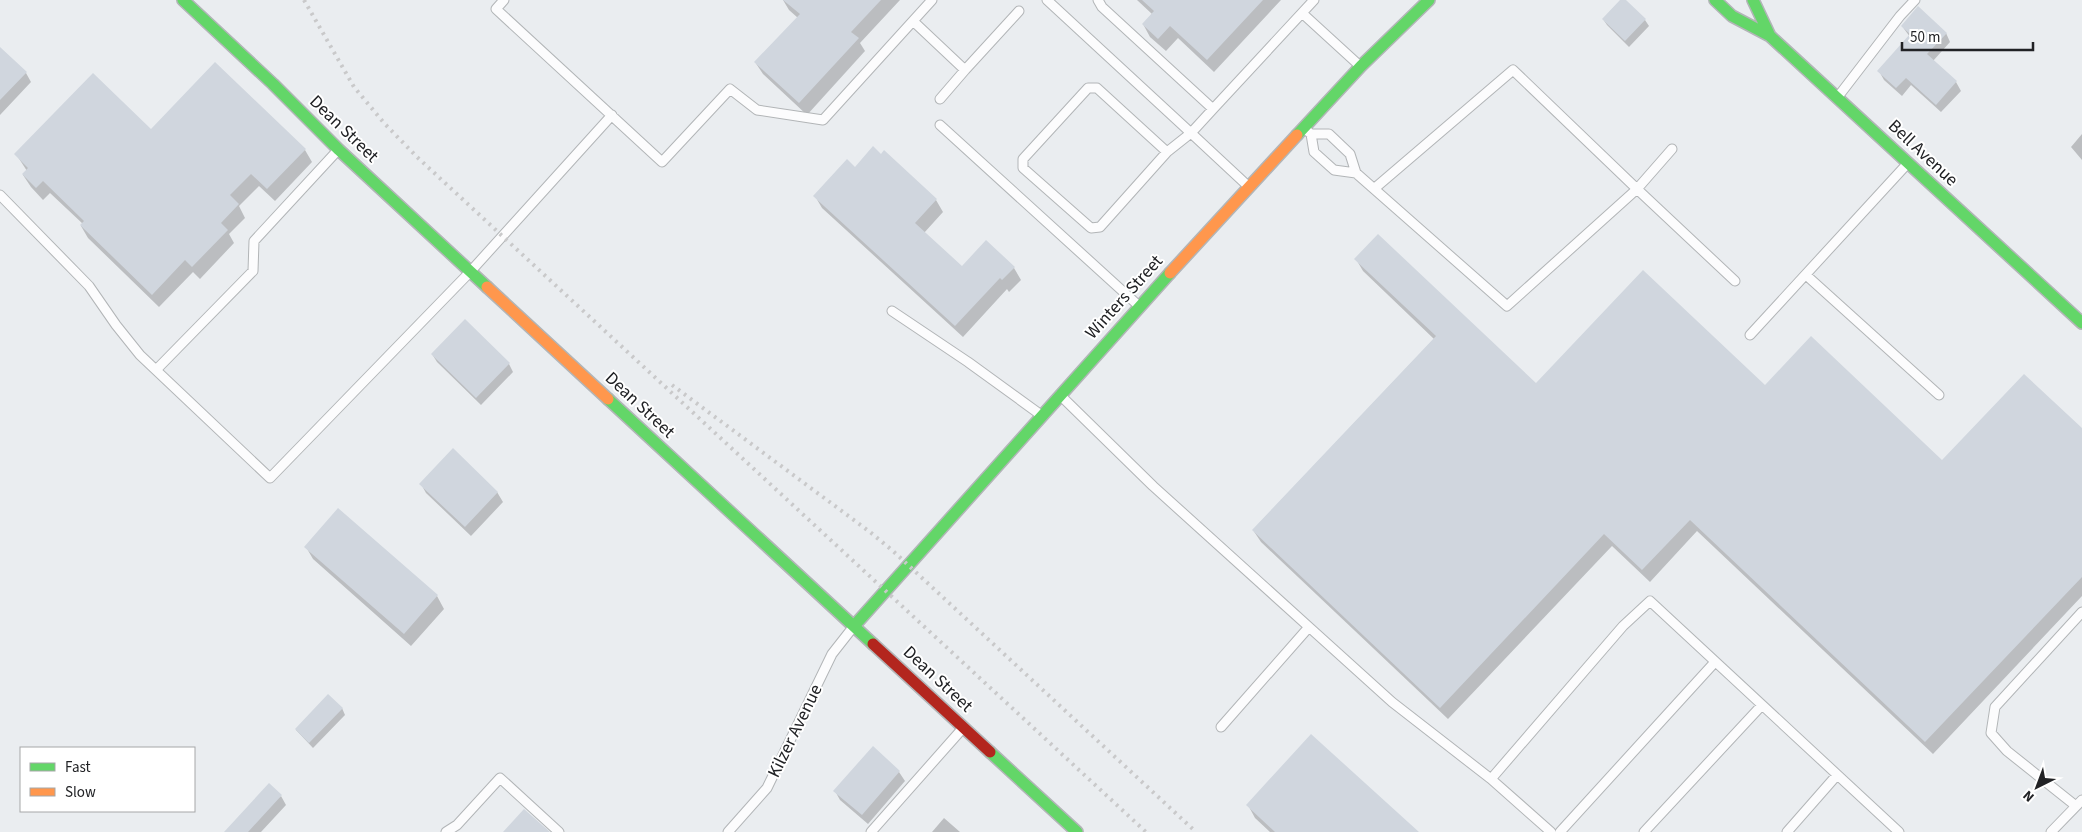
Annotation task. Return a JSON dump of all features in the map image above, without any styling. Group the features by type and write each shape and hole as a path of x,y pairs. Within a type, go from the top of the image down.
{"street":[{"name":"Dean Street","path":"182,0 470,272 1077,832"},
{"name":"Winters Street","path":"854,626 1139,307 1249,187 1308,131 1360,66 1429,0"},
{"path":"1715,0 1732,16 1770,36"},
{"name":"Bell Avenue","path":"1753,0 1770,36 2082,323"}],"lane":[{"path":"504,0 496,9 662,162 730,89 757,110 823,120 932,0"},
{"path":"1047,0 1249,187"},
{"path":"1098,0 1102,7 1213,109"},
{"path":"1167,152 1098,88 1088,88 1023,159 1023,168 1091,228 1100,227 1167,152 1191,133 1314,0"},
{"path":"1837,98 1900,16 1915,0"},
{"path":"940,99 1019,11"},
{"path":"1302,13 1360,66"},
{"path":"912,21 965,70"},
{"path":"1375,188 1513,70 1735,280"},
{"path":"0,196 77,272 140,355 270,478 470,272 612,115"},
{"path":"940,125 1139,307"},
{"path":"1356,173 1350,154 1329,134 1308,131 1314,152 1334,170 1356,173 1507,306 1637,189 1672,149"},
{"path":"156,370 253,271 254,242 339,150"},
{"path":"1750,335 1908,163"},
{"path":"1806,275 1940,396"},
{"path":"892,311 1042,415"},
{"path":"1060,395 1153,486 1392,702 1491,779 1551,832"},
{"path":"1491,779 1623,626 1650,601 1899,832"},
{"path":"2050,832 2079,803 2007,752 1991,733 1994,707 2082,612"},
{"name":"Kilzer Avenue","path":"728,832 767,788 832,654 854,626"},
{"path":"1221,727 1309,627"},
{"path":"1560,832 1715,662"},
{"path":"1644,832 1762,705"},
{"path":"871,832 964,728"},
{"path":"1786,832 1837,775"},
{"path":"446,832 457,825 500,778 559,832"}],"building":[{"path":"783,0 881,0 851,32 859,38 799,103 754,62 800,14"},
{"path":"1142,0 1263,0 1207,60 1170,26 1158,39 1142,24 1154,11"},
{"path":"1620,0 1626,0 1646,19 1625,41 1602,19"},
{"path":"1918,6 1947,33 1927,54 1957,81 1936,105 1906,78 1896,88 1877,71 1910,34 1901,26"},
{"path":"0,47 27,72 0,100"},
{"path":"215,62 306,149 267,189 251,174 230,195 239,204 221,223 228,230 192,267 185,260 152,295 80,225 84,221 43,181 36,188 22,174 28,168 14,154 93,73 151,129"},
{"path":"873,146 881,154 884,150 937,199 915,223 962,266 986,240 1015,267 1002,280 1000,278 955,326 813,196 847,159 855,167"},
{"path":"1378,234 1536,383 1643,270 1765,385 1811,336 1942,460 2024,374 2082,428 2082,577 1925,742 1690,520 1642,570 1604,534 1440,708 1252,530 1436,336 1354,259"},
{"path":"465,319 510,363 476,398 431,354"},
{"path":"453,448 498,492 465,527 419,484"},
{"path":"338,508 438,595 404,634 304,547"},
{"path":"328,694 343,708 309,743 295,729"},
{"path":"1311,734 1419,832 1275,832 1246,805"},
{"path":"873,746 900,771 862,815 833,791"},
{"path":"269,783 282,795 248,832 224,832"},
{"path":"524,809 550,832 503,832"}],"railway":[{"path":"304,0 354,87 384,123 417,157 1146,832"},
{"path":"672,385 893,551 1196,832"}],"traffic: fast":[{"path":"183,0 273,84 339,150 487,287"},
{"path":"1297,135 1361,66 1429,0"},
{"path":"1715,0 1732,16 1770,36"},
{"path":"1753,0 1770,36 2082,323"},
{"path":"854,626 1170,273"},
{"path":"608,399 873,644"},
{"path":"990,752 1077,832"}],"traffic: slow":[{"path":"1170,273 1297,135"},
{"path":"487,287 608,399"}],"traffic: jam":[{"path":"873,644 990,752"}]}
